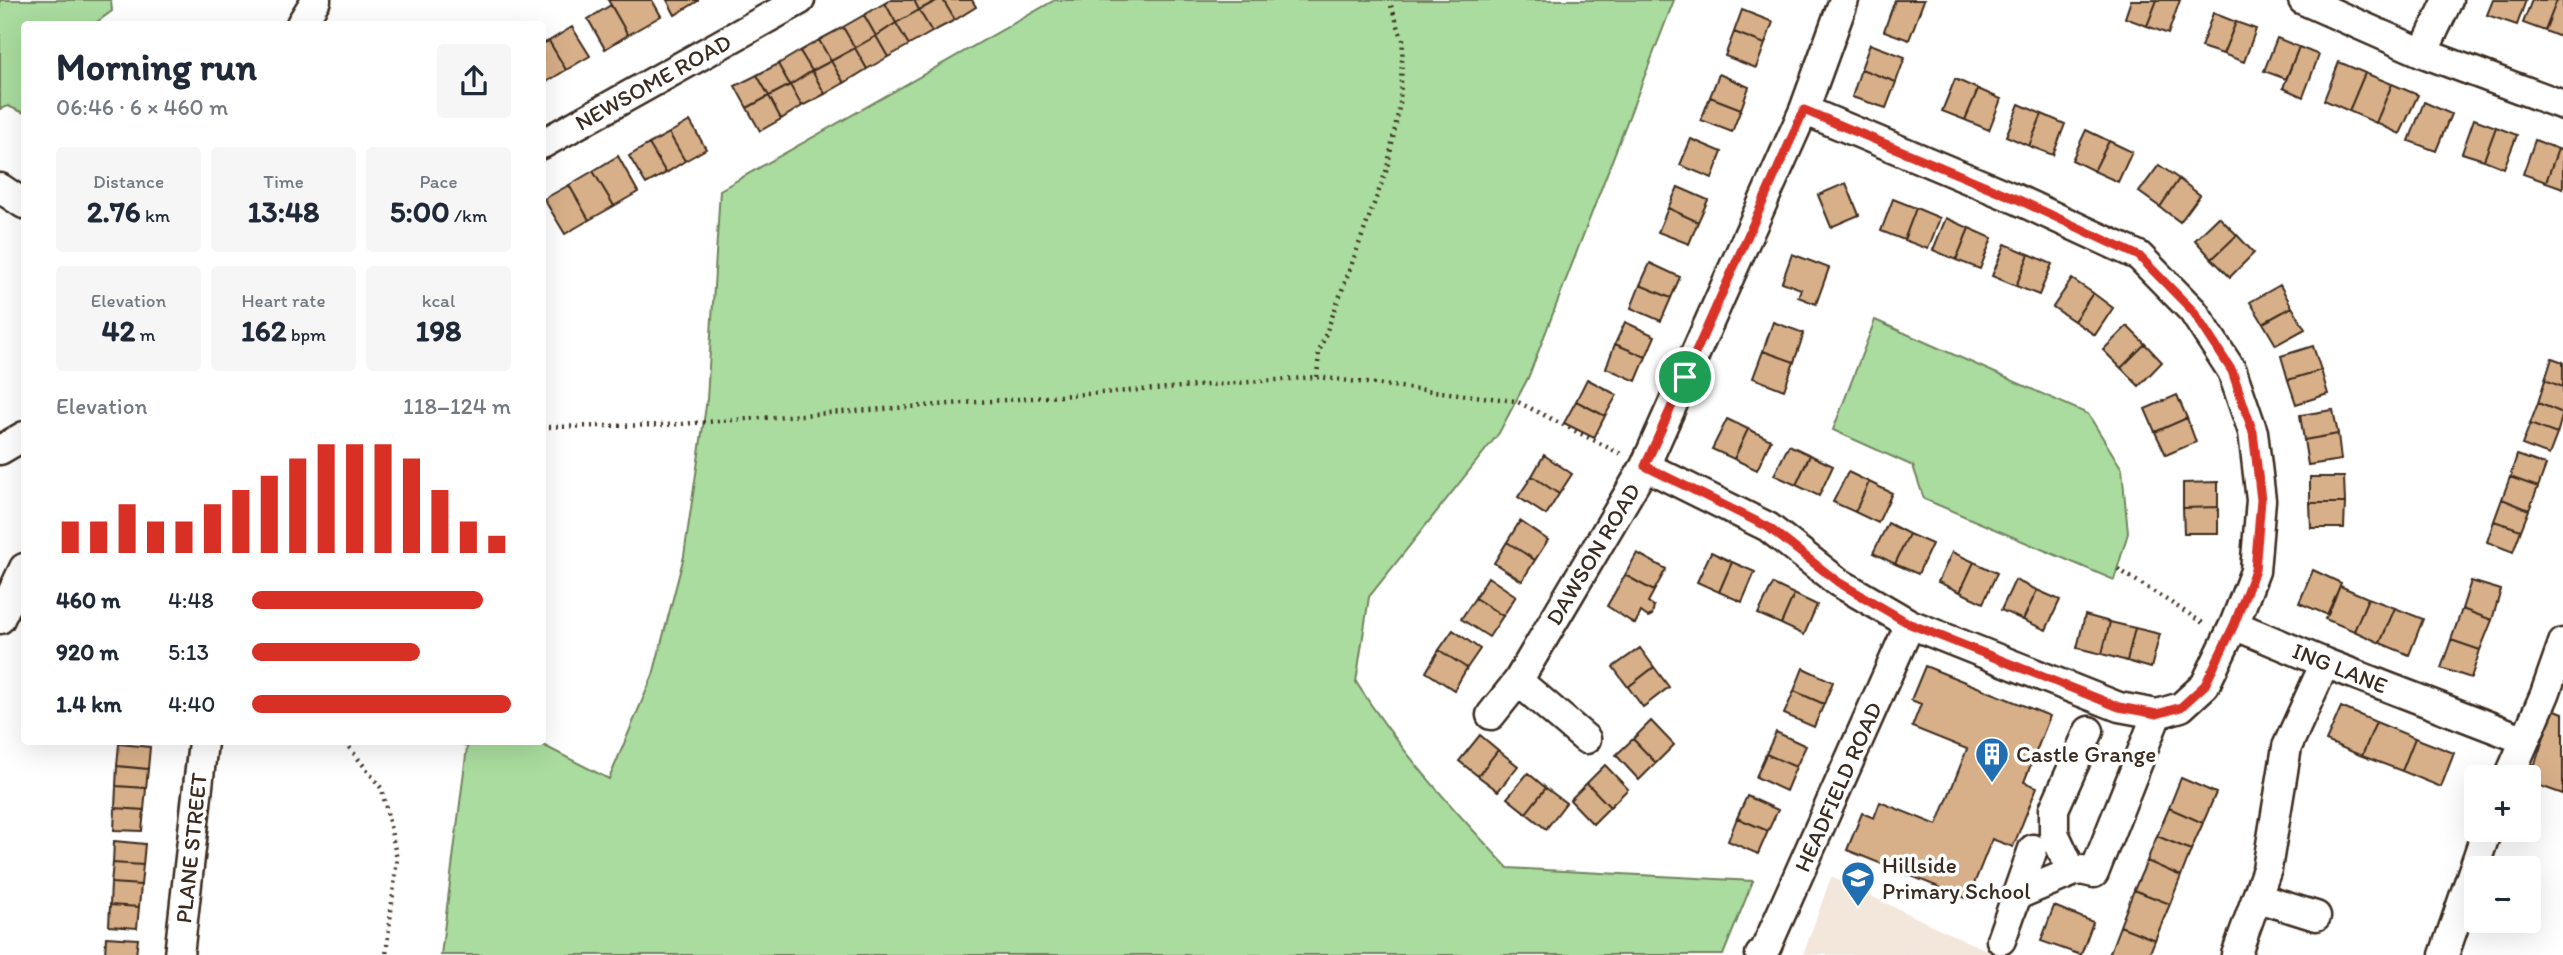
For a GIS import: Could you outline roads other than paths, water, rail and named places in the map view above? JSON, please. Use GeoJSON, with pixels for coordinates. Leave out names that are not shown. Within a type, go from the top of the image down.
{"type":"FeatureCollection","features":[{"type":"Feature","properties":{"kind":"street"},"geometry":{"type":"LineString","coordinates":[[303,21],[316,0]]}},
{"type":"Feature","properties":{"kind":"street","name":"NEWSOME ROAD"},"geometry":{"type":"LineString","coordinates":[[546,142],[800,0]]}},
{"type":"Feature","properties":{"kind":"street","name":"DAWSON ROAD"},"geometry":{"type":"LineString","coordinates":[[1491,715],[1518,681],[1645,466],[1804,110],[1844,0]]}},
{"type":"Feature","properties":{"kind":"street"},"geometry":{"type":"LineString","coordinates":[[2303,0],[2423,53],[2563,105]]}},
{"type":"Feature","properties":{"kind":"street"},"geometry":{"type":"LineString","coordinates":[[2423,53],[2448,0]]}},
{"type":"Feature","properties":{"kind":"street"},"geometry":{"type":"LineString","coordinates":[[1645,466],[1768,527],[1838,582],[1910,624],[2119,707],[2157,714],[2181,707],[2205,685],[2231,632],[2255,570],[2261,500],[2253,432],[2232,371],[2193,311],[2139,256],[2017,199],[1804,110]]}},
{"type":"Feature","properties":{"kind":"street"},"geometry":{"type":"LineString","coordinates":[[0,188],[21,202]]}},
{"type":"Feature","properties":{"kind":"street"},"geometry":{"type":"LineString","coordinates":[[0,450],[21,438]]}},
{"type":"Feature","properties":{"kind":"street"},"geometry":{"type":"LineString","coordinates":[[0,619],[21,574]]}},
{"type":"Feature","properties":{"kind":"street","name":"HEADFIELD ROAD"},"geometry":{"type":"LineString","coordinates":[[1765,953],[1910,624]]}},
{"type":"Feature","properties":{"kind":"street","name":"ING LANE"},"geometry":{"type":"LineString","coordinates":[[2231,632],[2325,663],[2525,740]]}},
{"type":"Feature","properties":{"kind":"street"},"geometry":{"type":"LineString","coordinates":[[2514,765],[2525,740],[2554,697],[2563,643]]}},
{"type":"Feature","properties":{"kind":"street"},"geometry":{"type":"LineString","coordinates":[[2236,955],[2267,869],[2287,747],[2325,663]]}},
{"type":"Feature","properties":{"kind":"street"},"geometry":{"type":"LineString","coordinates":[[1518,681],[1586,739]]}},
{"type":"Feature","properties":{"kind":"street"},"geometry":{"type":"LineString","coordinates":[[2017,895],[2083,872],[2157,714]]}},
{"type":"Feature","properties":{"kind":"street"},"geometry":{"type":"LineString","coordinates":[[2083,872],[2054,833],[2054,809],[2089,731]]}},
{"type":"Feature","properties":{"kind":"street","name":"PLANE STREET"},"geometry":{"type":"LineString","coordinates":[[179,955],[203,745]]}},
{"type":"Feature","properties":{"kind":"street"},"geometry":{"type":"LineString","coordinates":[[2444,955],[2483,842]]}},
{"type":"Feature","properties":{"kind":"street"},"geometry":{"type":"LineString","coordinates":[[2001,940],[2033,849]]}},
{"type":"Feature","properties":{"kind":"street"},"geometry":{"type":"LineString","coordinates":[[2258,898],[2316,916]]}},
{"type":"Feature","properties":{"kind":"place","name":"Castle Grange"},"geometry":{"type":"Point","coordinates":[1992,784]}},
{"type":"Feature","properties":{"kind":"place","name":"Hillside Primary School"},"geometry":{"type":"Point","coordinates":[1858,908]}}]}
